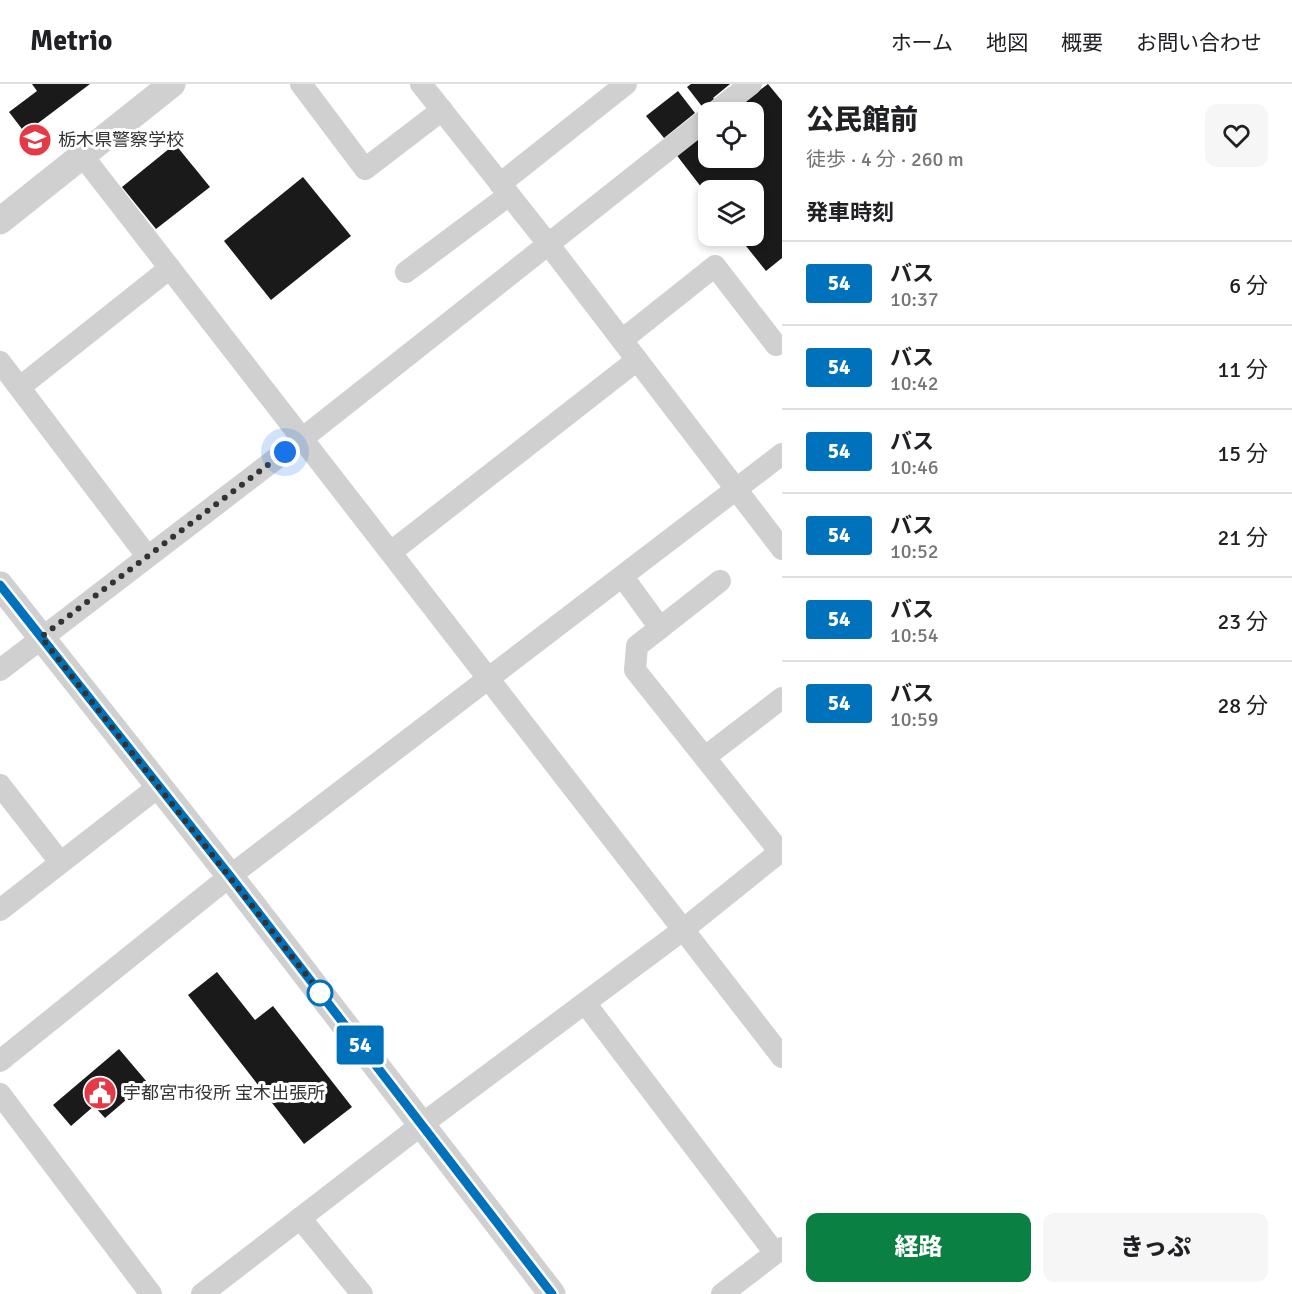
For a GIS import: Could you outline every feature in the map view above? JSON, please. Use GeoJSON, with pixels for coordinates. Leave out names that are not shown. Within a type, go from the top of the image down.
{"type":"FeatureCollection","features":[{"type":"Feature","properties":{"kind":"street"},"geometry":{"type":"LineString","coordinates":[[0,221],[172,84]]}},
{"type":"Feature","properties":{"kind":"street"},"geometry":{"type":"LineString","coordinates":[[301,84],[364,169],[442,110]]}},
{"type":"Feature","properties":{"kind":"street"},"geometry":{"type":"LineString","coordinates":[[421,84],[549,245],[782,549]]}},
{"type":"Feature","properties":{"kind":"street"},"geometry":{"type":"LineString","coordinates":[[406,272],[626,84]]}},
{"type":"Feature","properties":{"kind":"street"},"geometry":{"type":"LineString","coordinates":[[728,102],[751,84]]}},
{"type":"Feature","properties":{"kind":"street"},"geometry":{"type":"LineString","coordinates":[[0,670],[303,438],[698,126]]}},
{"type":"Feature","properties":{"kind":"street"},"geometry":{"type":"LineString","coordinates":[[82,155],[782,1057]]}},
{"type":"Feature","properties":{"kind":"street"},"geometry":{"type":"LineString","coordinates":[[622,340],[715,266],[776,345]]}},
{"type":"Feature","properties":{"kind":"street"},"geometry":{"type":"LineString","coordinates":[[20,387],[170,268]]}},
{"type":"Feature","properties":{"kind":"street"},"geometry":{"type":"LineString","coordinates":[[391,552],[637,360]]}},
{"type":"Feature","properties":{"kind":"street"},"geometry":{"type":"LineString","coordinates":[[0,362],[147,556]]}},
{"type":"Feature","properties":{"kind":"street"},"geometry":{"type":"LineString","coordinates":[[0,1061],[230,876],[782,454]]}},
{"type":"Feature","properties":{"kind":"street"},"geometry":{"type":"LineString","coordinates":[[623,577],[660,628]]}},
{"type":"Feature","properties":{"kind":"street"},"geometry":{"type":"LineString","coordinates":[[202,1294],[421,1125],[780,856],[636,670],[637,646],[720,581]]}},
{"type":"Feature","properties":{"kind":"street"},"geometry":{"type":"LineString","coordinates":[[0,585],[230,876],[552,1294]]}},
{"type":"Feature","properties":{"kind":"street"},"geometry":{"type":"LineString","coordinates":[[705,757],[782,699]]}},
{"type":"Feature","properties":{"kind":"street"},"geometry":{"type":"LineString","coordinates":[[0,785],[60,862]]}},
{"type":"Feature","properties":{"kind":"street"},"geometry":{"type":"LineString","coordinates":[[0,910],[158,787]]}},
{"type":"Feature","properties":{"kind":"street"},"geometry":{"type":"LineString","coordinates":[[585,1003],[778,1250],[722,1294]]}},
{"type":"Feature","properties":{"kind":"street"},"geometry":{"type":"LineString","coordinates":[[0,1094],[151,1294]]}},
{"type":"Feature","properties":{"kind":"street"},"geometry":{"type":"LineString","coordinates":[[300,1218],[362,1294]]}},
{"type":"Feature","properties":{"kind":"building"},"geometry":{"type":"Polygon","coordinates":[[[32,84],[90,84],[25,133],[9,112],[37,91],[32,84]]]}},
{"type":"Feature","properties":{"kind":"building"},"geometry":{"type":"Polygon","coordinates":[[[691,84],[730,84],[713,98],[715,100],[713,102],[699,102],[687,87],[691,84]]]}},
{"type":"Feature","properties":{"kind":"building"},"geometry":{"type":"Polygon","coordinates":[[[768,84],[782,101],[782,258],[766,271],[746,246],[764,246],[764,180],[698,180],[698,183],[675,153],[698,136],[698,168],[764,168],[764,102],[744,102],[768,84]]]}},
{"type":"Feature","properties":{"kind":"building"},"geometry":{"type":"Polygon","coordinates":[[[678,91],[695,113],[664,138],[646,116],[678,91]]]}},
{"type":"Feature","properties":{"kind":"building"},"geometry":{"type":"Polygon","coordinates":[[[175,144],[210,187],[156,229],[122,187],[175,144]]]}},
{"type":"Feature","properties":{"kind":"building"},"geometry":{"type":"Polygon","coordinates":[[[303,177],[351,236],[271,300],[224,241],[303,177]]]}},
{"type":"Feature","properties":{"kind":"building"},"geometry":{"type":"Polygon","coordinates":[[[217,972],[255,1020],[273,1006],[352,1107],[304,1144],[188,995],[217,972]]]}},
{"type":"Feature","properties":{"kind":"building","name":"宇都宮市役所 宝木出張所"},"geometry":{"type":"Polygon","coordinates":[[[119,1049],[147,1082],[105,1118],[94,1106],[71,1126],[53,1105],[119,1049]]]}},
{"type":"Feature","properties":{"kind":"bus line","name":"54"},"geometry":{"type":"LineString","coordinates":[[0,585],[230,876],[552,1294]]}},
{"type":"Feature","properties":{"kind":"place","name":"栃木県警察学校"},"geometry":{"type":"Point","coordinates":[35,140]}},
{"type":"Feature","properties":{"kind":"place","name":"宇都宮市役所 宝木出張所"},"geometry":{"type":"Point","coordinates":[100,1093]}},
{"type":"Feature","properties":{"kind":"route"},"geometry":{"type":"LineString","coordinates":[[285,452],[41,637],[326,1000],[320,993]]}}]}
